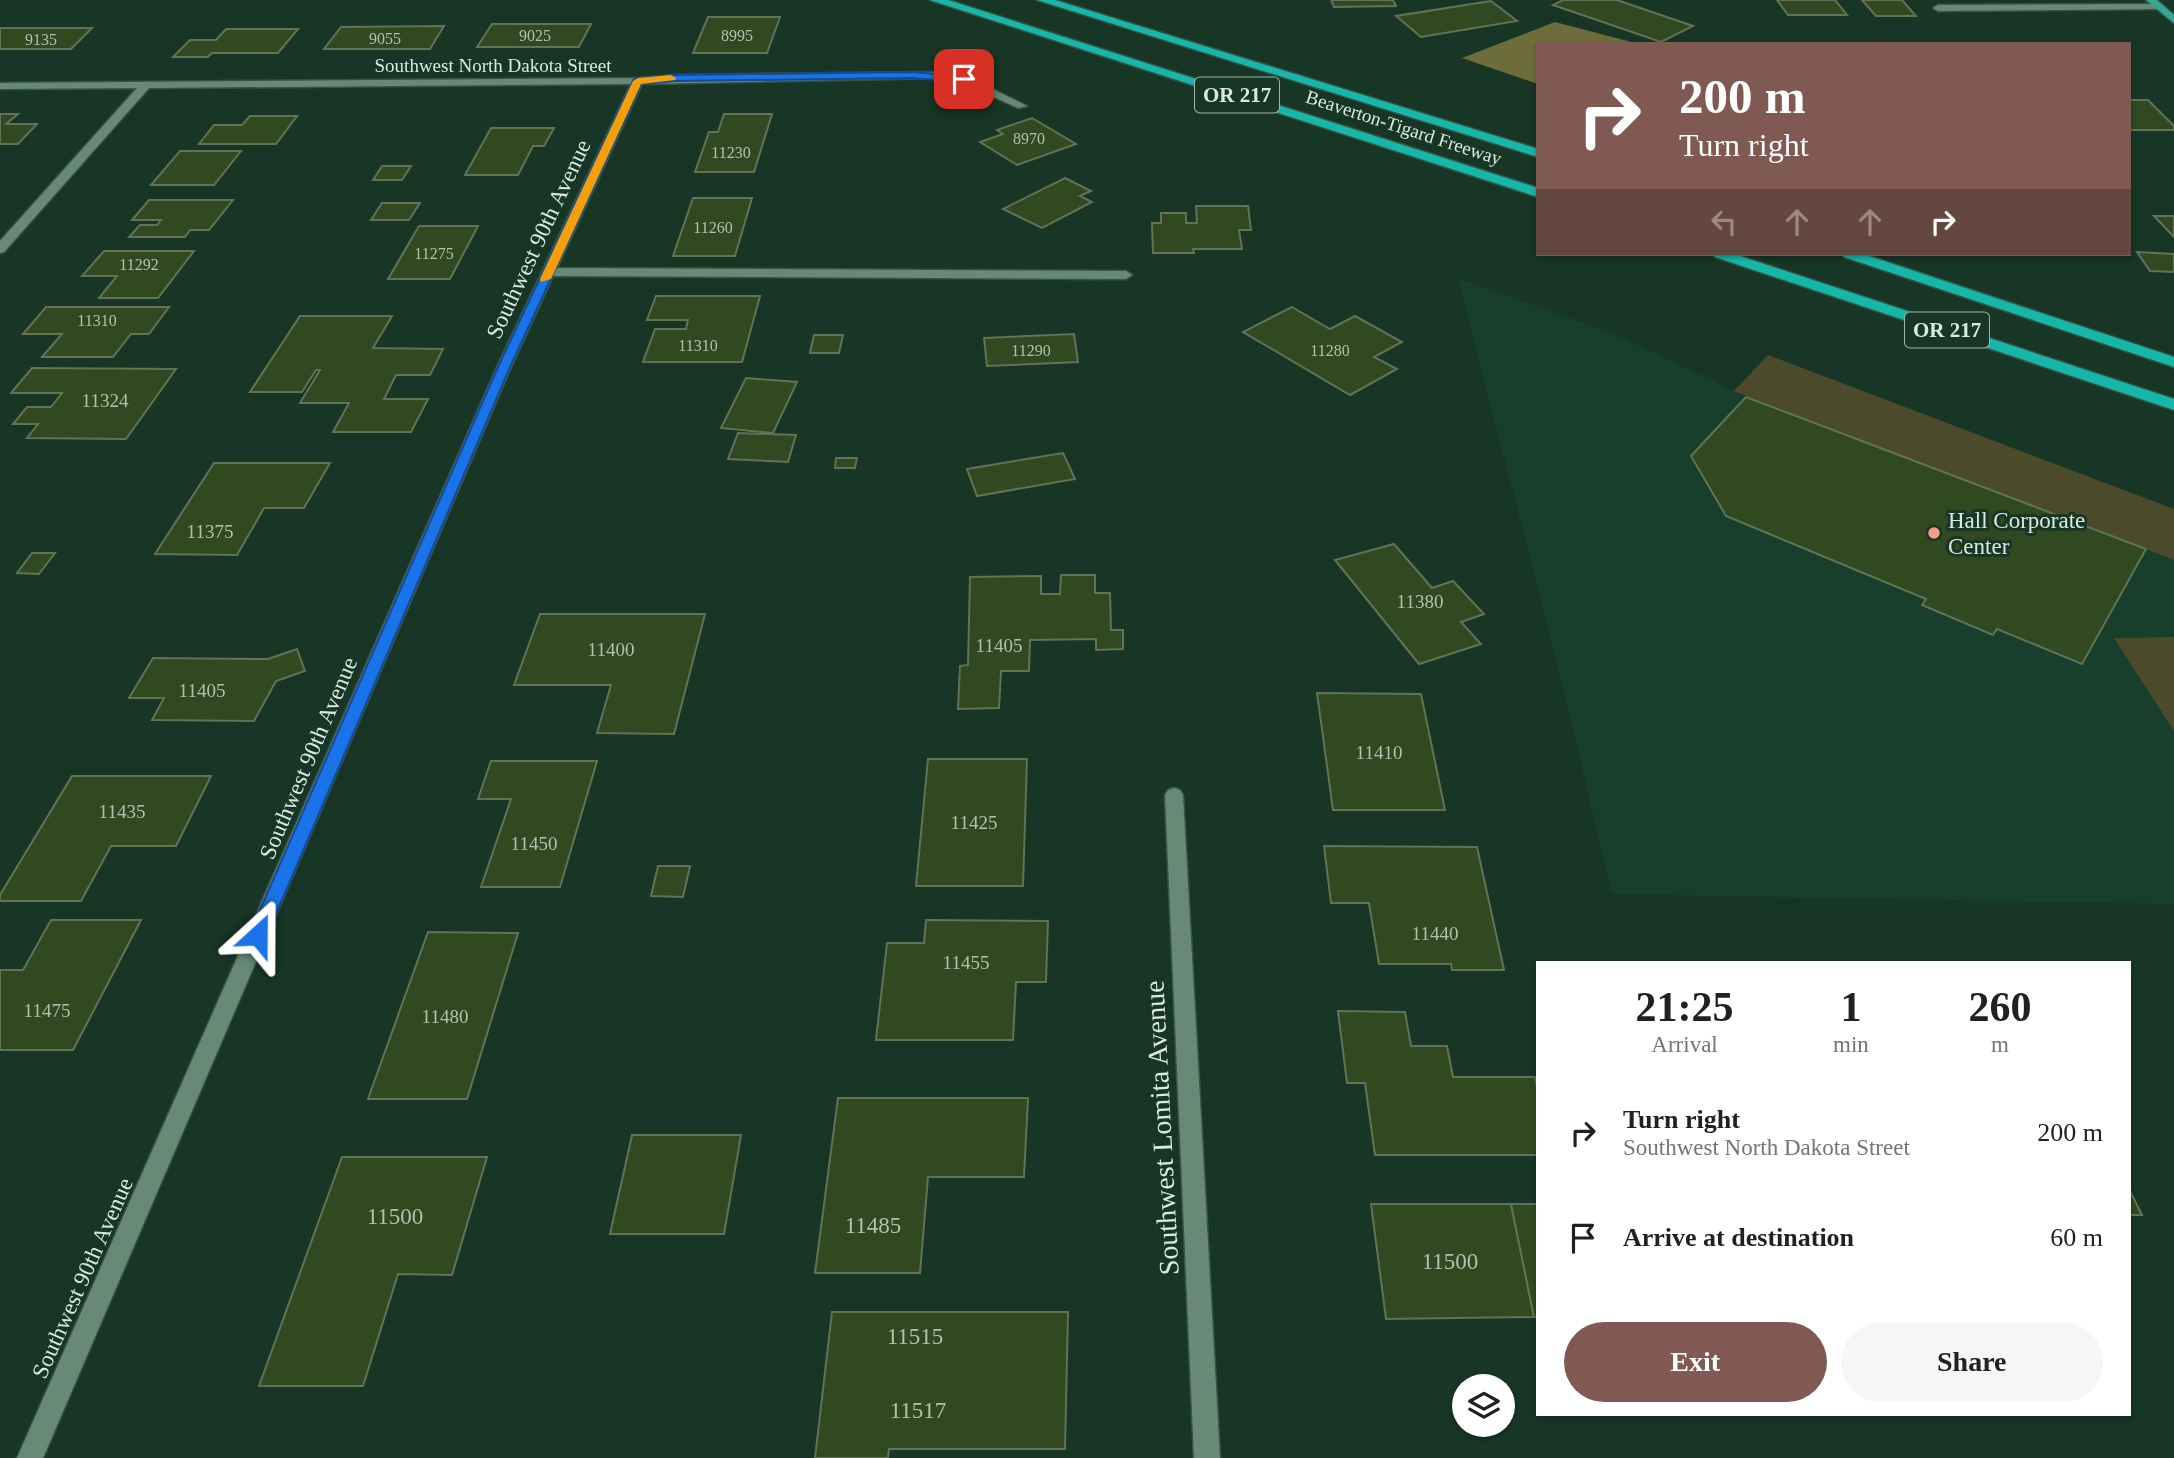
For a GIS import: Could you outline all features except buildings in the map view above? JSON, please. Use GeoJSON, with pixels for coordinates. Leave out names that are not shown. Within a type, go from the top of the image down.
{"type":"FeatureCollection","features":[{"type":"Feature","properties":{"kind":"highway","name":"Beaverton-Tigard Freeway"},"geometry":{"type":"LineString","coordinates":[[936,0],[1536,192]]}},
{"type":"Feature","properties":{"kind":"highway","name":"Beaverton-Tigard Freeway"},"geometry":{"type":"LineString","coordinates":[[1043,0],[1536,152]]}},
{"type":"Feature","properties":{"kind":"highway","name":"OR 217"},"geometry":{"type":"LineString","coordinates":[[1726,256],[2174,405]]}},
{"type":"Feature","properties":{"kind":"highway","name":"OR 217"},"geometry":{"type":"LineString","coordinates":[[1855,256],[2174,362]]}},
{"type":"Feature","properties":{"kind":"main road"},"geometry":{"type":"LineString","coordinates":[[2155,3],[2174,20]]}},
{"type":"Feature","properties":{"kind":"street"},"geometry":{"type":"LineString","coordinates":[[1938,8],[2155,3]]}},
{"type":"Feature","properties":{"kind":"street","name":"Southwest North Dakota Street"},"geometry":{"type":"LineString","coordinates":[[0,86],[638,81],[674,78],[938,75],[964,79],[1022,106]]}},
{"type":"Feature","properties":{"kind":"street","name":"Southwest 90th Avenue"},"geometry":{"type":"LineString","coordinates":[[30,1458],[504,367],[638,81]]}},
{"type":"Feature","properties":{"kind":"street"},"geometry":{"type":"LineString","coordinates":[[0,249],[145,86]]}},
{"type":"Feature","properties":{"kind":"street"},"geometry":{"type":"LineString","coordinates":[[549,272],[1126,275]]}},
{"type":"Feature","properties":{"kind":"street","name":"Southwest Lomita Avenue"},"geometry":{"type":"LineString","coordinates":[[1174,795],[1208,1458]]}},
{"type":"Feature","properties":{"kind":"shaded area"},"geometry":{"type":"Polygon","coordinates":[[[1555,22],[1631,42],[1536,42],[1536,83],[1462,58],[1555,22]]]}},
{"type":"Feature","properties":{"kind":"shaded area"},"geometry":{"type":"Polygon","coordinates":[[[1458,278],[1615,334],[1734,391],[2174,560],[2174,637],[2115,638],[2174,731],[2174,904],[1612,894],[1561,680],[1458,278]]]}},
{"type":"Feature","properties":{"kind":"shaded area"},"geometry":{"type":"Polygon","coordinates":[[[1768,355],[2174,509],[2174,560],[1734,391],[1768,355]]]}},
{"type":"Feature","properties":{"kind":"shaded area"},"geometry":{"type":"Polygon","coordinates":[[[2174,637],[2174,731],[2114,638],[2174,637]]]}},
{"type":"Feature","properties":{"kind":"slow traffic"},"geometry":{"type":"LineString","coordinates":[[546,279],[638,81],[671,78]]}},
{"type":"Feature","properties":{"kind":"place","name":"Hall Corporate Center"},"geometry":{"type":"Point","coordinates":[1934,533]}},
{"type":"Feature","properties":{"kind":"route"},"geometry":{"type":"LineString","coordinates":[[258,935],[504,367],[638,81],[674,78],[911,75],[964,79]]}}]}
